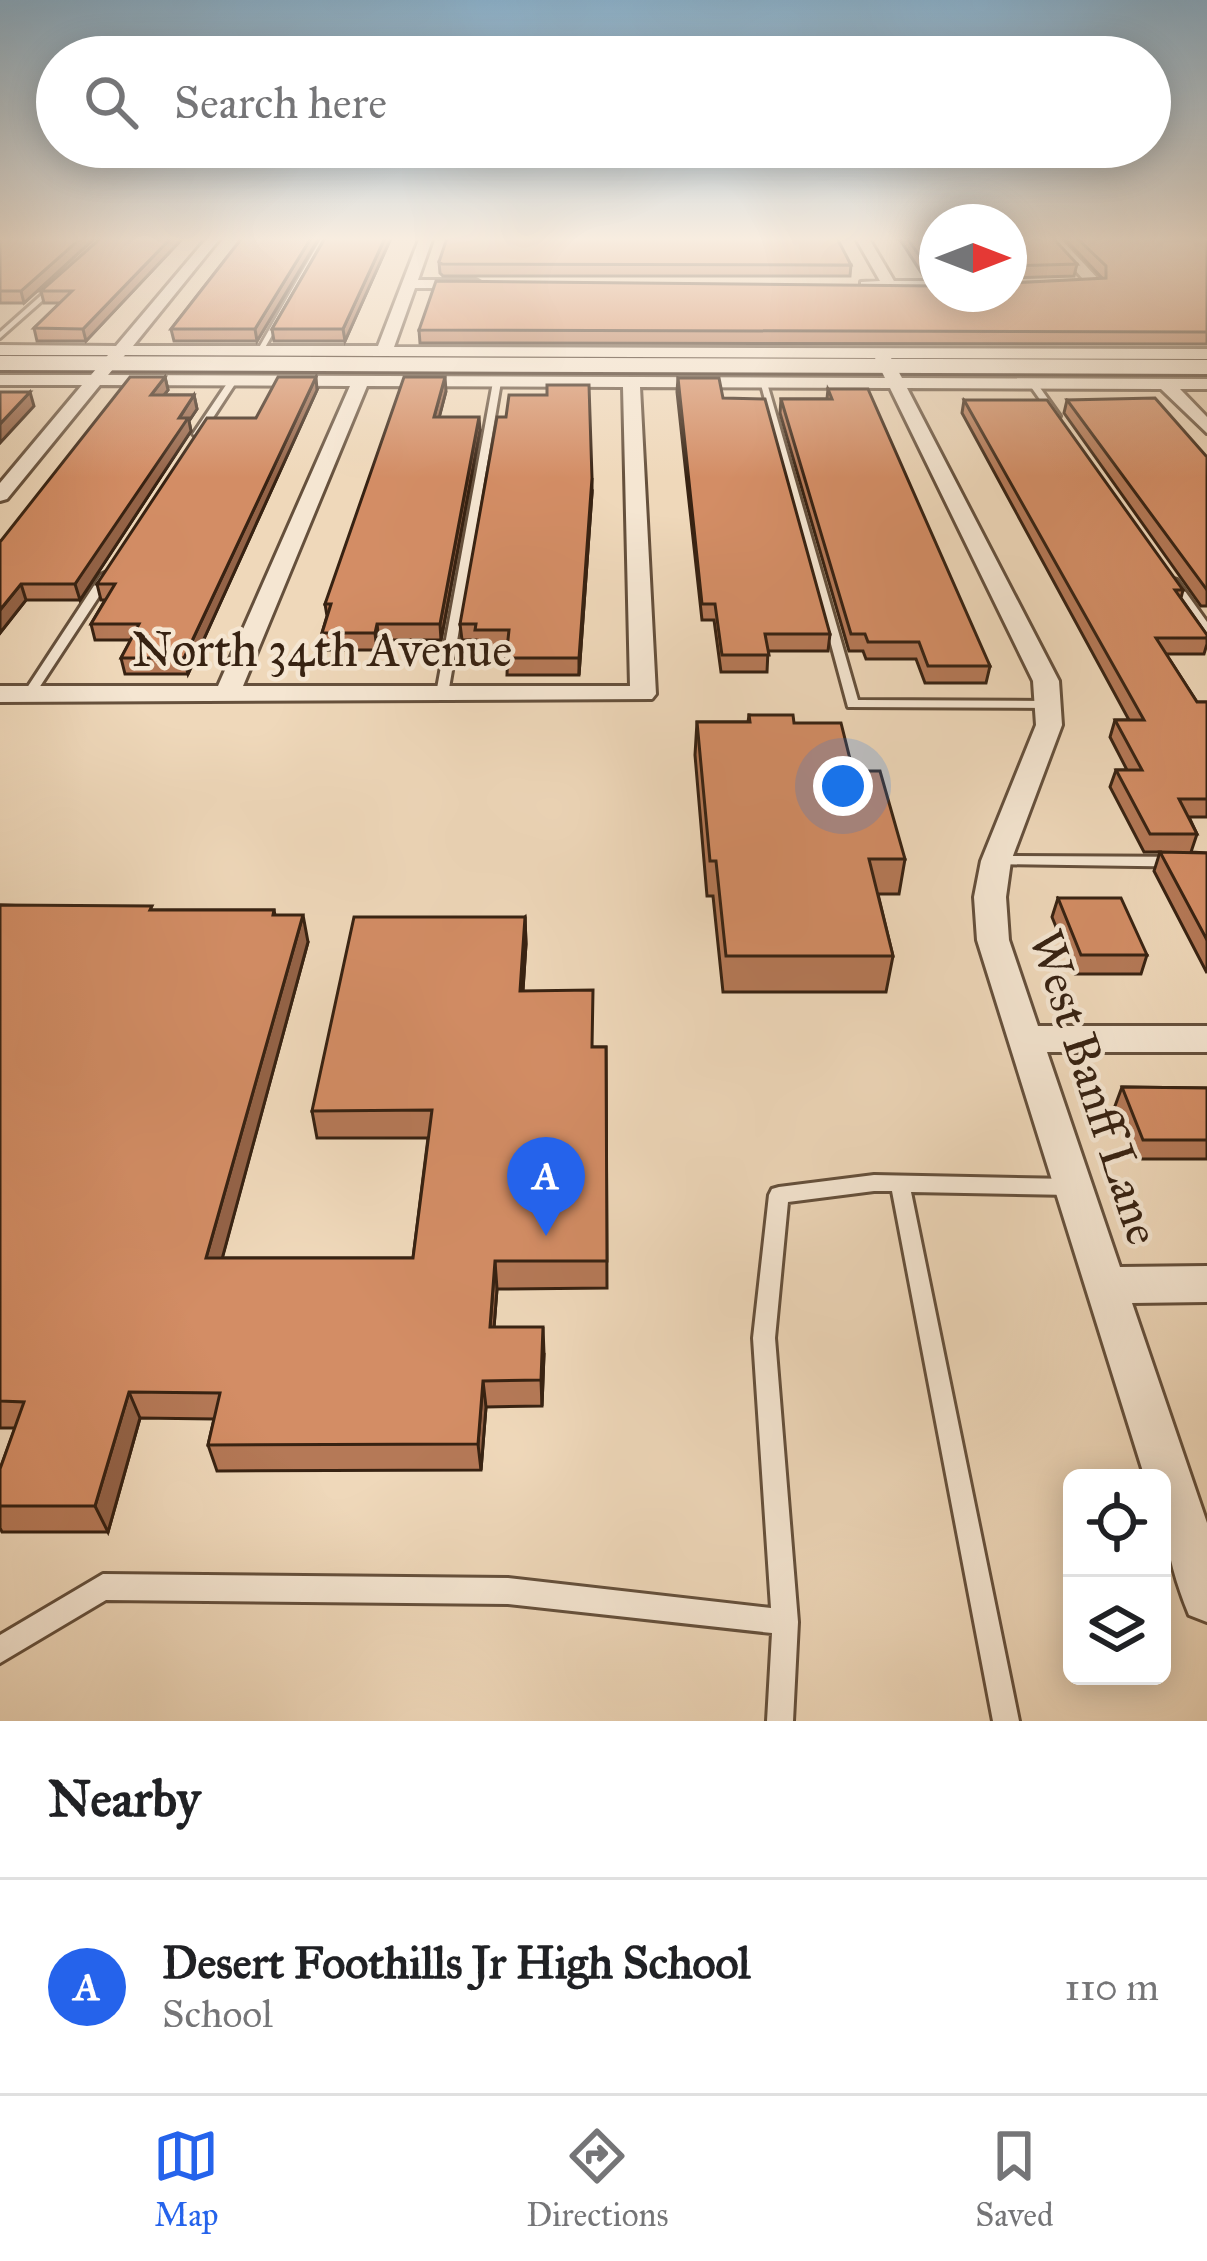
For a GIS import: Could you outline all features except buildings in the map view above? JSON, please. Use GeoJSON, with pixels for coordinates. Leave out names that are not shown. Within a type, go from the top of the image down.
{"type":"FeatureCollection","features":[{"type":"Feature","properties":{"kind":"main road"},"geometry":{"type":"LineString","coordinates":[[0,363],[1207,367]]}},
{"type":"Feature","properties":{"kind":"street"},"geometry":{"type":"LineString","coordinates":[[0,495],[149,317]]}},
{"type":"Feature","properties":{"kind":"street"},"geometry":{"type":"LineString","coordinates":[[384,351],[397,317]]}},
{"type":"Feature","properties":{"kind":"street"},"geometry":{"type":"LineString","coordinates":[[0,350],[233,381],[763,383],[888,368],[1207,354]]}},
{"type":"Feature","properties":{"kind":"street"},"geometry":{"type":"LineString","coordinates":[[0,380],[259,351],[384,351],[888,368],[1033,384],[1207,384]]}},
{"type":"Feature","properties":{"kind":"street"},"geometry":{"type":"LineString","coordinates":[[888,368],[1034,655],[1046,681],[1048,705]]}},
{"type":"Feature","properties":{"kind":"street"},"geometry":{"type":"LineString","coordinates":[[227,694],[361,381]]}},
{"type":"Feature","properties":{"kind":"street","name":"North 34th Avenue"},"geometry":{"type":"LineString","coordinates":[[0,694],[643,694],[631,382]]}},
{"type":"Feature","properties":{"kind":"street"},"geometry":{"type":"LineString","coordinates":[[1166,384],[1207,428]]}},
{"type":"Feature","properties":{"kind":"street","name":"West Banff Lane"},"geometry":{"type":"LineString","coordinates":[[1048,705],[1049,724],[996,861],[990,897],[993,940],[1207,1597]]}},
{"type":"Feature","properties":{"kind":"street"},"geometry":{"type":"LineString","coordinates":[[1022,1039],[1207,1039]]}},
{"type":"Feature","properties":{"kind":"street"},"geometry":{"type":"LineString","coordinates":[[1108,1285],[1207,1284]]}},
{"type":"Feature","properties":{"kind":"lane"},"geometry":{"type":"LineString","coordinates":[[259,351],[279,317]]}},
{"type":"Feature","properties":{"kind":"lane"},"geometry":{"type":"LineString","coordinates":[[195,440],[233,381]]}},
{"type":"Feature","properties":{"kind":"lane"},"geometry":{"type":"LineString","coordinates":[[442,694],[497,382]]}},
{"type":"Feature","properties":{"kind":"lane"},"geometry":{"type":"LineString","coordinates":[[763,383],[853,704],[1048,705]]}},
{"type":"Feature","properties":{"kind":"lane"},"geometry":{"type":"LineString","coordinates":[[1033,384],[1060,422]]}},
{"type":"Feature","properties":{"kind":"lane"},"geometry":{"type":"LineString","coordinates":[[29,694],[118,557]]}},
{"type":"Feature","properties":{"kind":"lane"},"geometry":{"type":"LineString","coordinates":[[1167,573],[1207,630]]}},
{"type":"Feature","properties":{"kind":"lane"},"geometry":{"type":"LineString","coordinates":[[996,861],[1207,862]]}},
{"type":"Feature","properties":{"kind":"lane"},"geometry":{"type":"LineString","coordinates":[[780,1721],[785,1622],[764,1338],[779,1195],[900,1184],[1074,1187]]}},
{"type":"Feature","properties":{"kind":"lane"},"geometry":{"type":"LineString","coordinates":[[900,1184],[1006,1721]]}},
{"type":"Feature","properties":{"kind":"lane"},"geometry":{"type":"LineString","coordinates":[[0,1650],[103,1587],[508,1592],[785,1622]]}},
{"type":"Feature","properties":{"kind":"place","name":"Desert Foothills Jr High School"},"geometry":{"type":"Point","coordinates":[546,1236]}}]}
